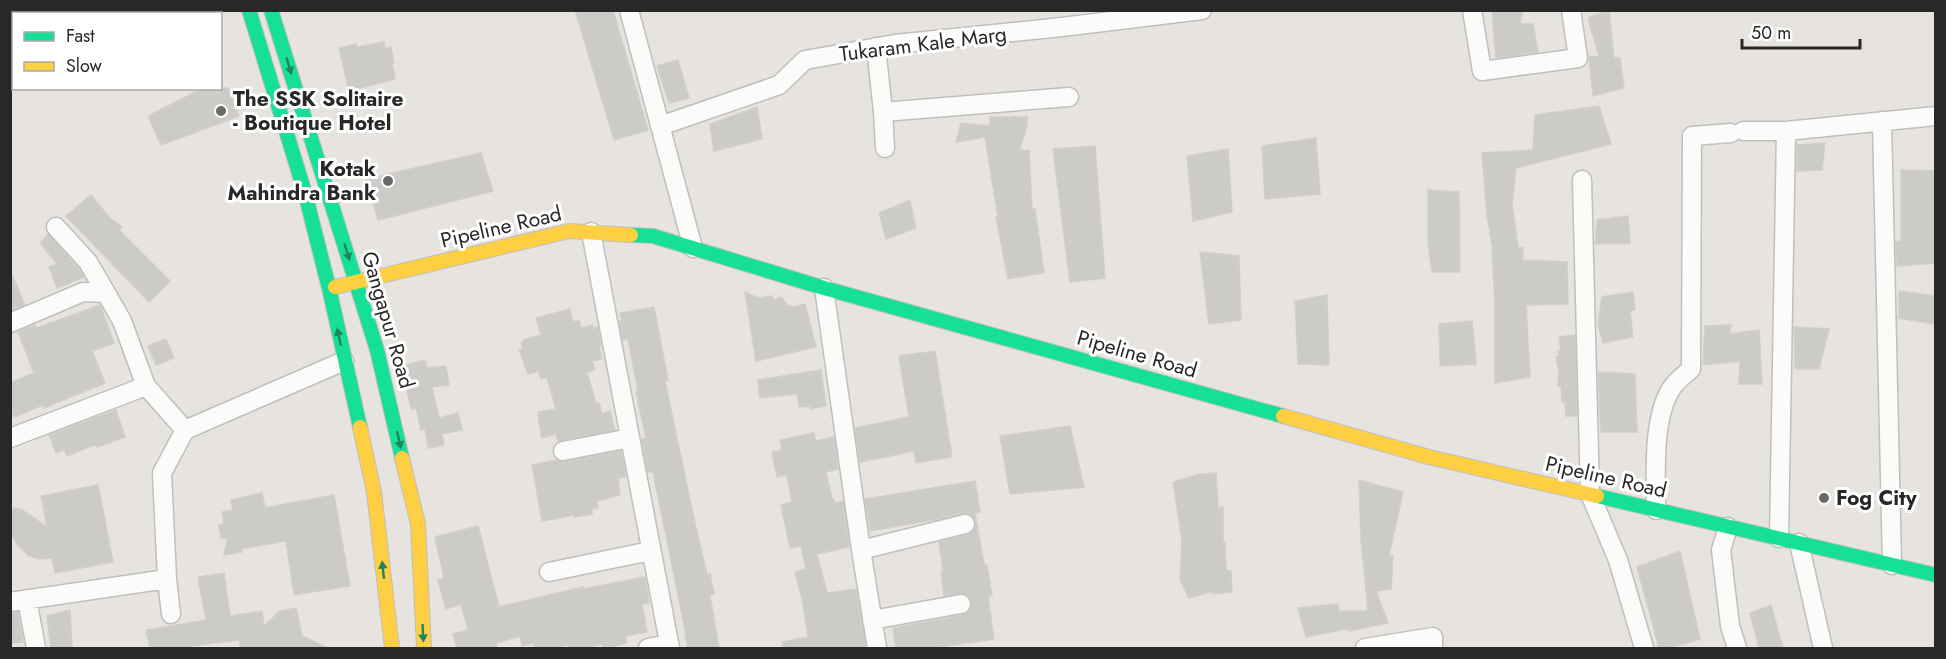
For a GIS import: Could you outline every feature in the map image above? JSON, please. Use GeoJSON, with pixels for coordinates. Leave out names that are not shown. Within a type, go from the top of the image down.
{"type":"FeatureCollection","features":[{"type":"Feature","properties":{"kind":"street"},"geometry":{"type":"LineString","coordinates":[[249,10],[305,193],[329,288],[374,492],[392,648]]}},
{"type":"Feature","properties":{"kind":"street","name":"Gangapur Road"},"geometry":{"type":"LineString","coordinates":[[272,10],[377,350],[418,524],[424,648]]}},
{"type":"Feature","properties":{"kind":"street"},"geometry":{"type":"LineString","coordinates":[[629,10],[693,248]]}},
{"type":"Feature","properties":{"kind":"street","name":"Tukaram Kale Marg"},"geometry":{"type":"LineString","coordinates":[[660,126],[779,85],[805,60],[1061,19],[1202,10]]}},
{"type":"Feature","properties":{"kind":"street"},"geometry":{"type":"LineString","coordinates":[[1472,10],[1482,70],[1578,58],[1571,10]]}},
{"type":"Feature","properties":{"kind":"street"},"geometry":{"type":"LineString","coordinates":[[876,47],[885,148]]}},
{"type":"Feature","properties":{"kind":"street"},"geometry":{"type":"LineString","coordinates":[[883,112],[1069,97]]}},
{"type":"Feature","properties":{"kind":"street"},"geometry":{"type":"LineString","coordinates":[[1656,510],[1656,454],[1664,404],[1672,387],[1691,369],[1692,136],[1786,131],[1935,116]]}},
{"type":"Feature","properties":{"kind":"street"},"geometry":{"type":"LineString","coordinates":[[1882,121],[1892,565]]}},
{"type":"Feature","properties":{"kind":"street"},"geometry":{"type":"LineString","coordinates":[[1779,538],[1786,131]]}},
{"type":"Feature","properties":{"kind":"street"},"geometry":{"type":"LineString","coordinates":[[1582,180],[1590,494],[1618,560],[1644,648]]}},
{"type":"Feature","properties":{"kind":"street"},"geometry":{"type":"LineString","coordinates":[[56,227],[88,262],[122,321],[146,386],[185,429]]}},
{"type":"Feature","properties":{"kind":"street","name":"Pipeline Road"},"geometry":{"type":"LineString","coordinates":[[329,288],[569,231],[653,236],[824,288],[1440,459],[1935,575]]}},
{"type":"Feature","properties":{"kind":"street"},"geometry":{"type":"LineString","coordinates":[[591,232],[669,646],[648,648]]}},
{"type":"Feature","properties":{"kind":"street"},"geometry":{"type":"LineString","coordinates":[[824,288],[861,550],[878,648]]}},
{"type":"Feature","properties":{"kind":"street"},"geometry":{"type":"LineString","coordinates":[[10,323],[83,292],[106,293]]}},
{"type":"Feature","properties":{"kind":"street"},"geometry":{"type":"LineString","coordinates":[[171,614],[162,473],[185,429],[344,361]]}},
{"type":"Feature","properties":{"kind":"street"},"geometry":{"type":"LineString","coordinates":[[10,438],[146,386]]}},
{"type":"Feature","properties":{"kind":"street"},"geometry":{"type":"LineString","coordinates":[[563,451],[630,438]]}},
{"type":"Feature","properties":{"kind":"street"},"geometry":{"type":"LineString","coordinates":[[861,550],[965,524]]}},
{"type":"Feature","properties":{"kind":"street"},"geometry":{"type":"LineString","coordinates":[[1728,527],[1721,550],[1730,626],[1737,648]]}},
{"type":"Feature","properties":{"kind":"street"},"geometry":{"type":"LineString","coordinates":[[1799,543],[1823,648]]}},
{"type":"Feature","properties":{"kind":"street"},"geometry":{"type":"LineString","coordinates":[[549,572],[650,551]]}},
{"type":"Feature","properties":{"kind":"street"},"geometry":{"type":"LineString","coordinates":[[36,648],[19,600],[167,579]]}},
{"type":"Feature","properties":{"kind":"street"},"geometry":{"type":"LineString","coordinates":[[872,620],[961,604]]}},
{"type":"Feature","properties":{"kind":"street"},"geometry":{"type":"LineString","coordinates":[[1365,648],[1433,643]]}},
{"type":"Feature","properties":{"kind":"building"},"geometry":{"type":"Polygon","coordinates":[[[575,10],[613,10],[648,130],[614,140],[575,10]]]}},
{"type":"Feature","properties":{"kind":"building"},"geometry":{"type":"Polygon","coordinates":[[[1492,10],[1523,10],[1520,24],[1533,24],[1538,52],[1496,58],[1492,10]]]}},
{"type":"Feature","properties":{"kind":"building"},"geometry":{"type":"Polygon","coordinates":[[[1609,10],[1614,58],[1620,58],[1624,88],[1593,96],[1589,56],[1599,57],[1588,18],[1609,10]]]}},
{"type":"Feature","properties":{"kind":"building"},"geometry":{"type":"Polygon","coordinates":[[[384,42],[385,49],[391,47],[395,79],[349,91],[339,48],[384,42]]]}},
{"type":"Feature","properties":{"kind":"building"},"geometry":{"type":"Polygon","coordinates":[[[678,60],[689,98],[669,103],[657,66],[678,60]]]}},
{"type":"Feature","properties":{"kind":"building"},"geometry":{"type":"Polygon","coordinates":[[[228,88],[239,116],[161,145],[148,116],[199,90],[228,88]]]}},
{"type":"Feature","properties":{"kind":"building"},"geometry":{"type":"Polygon","coordinates":[[[1599,106],[1611,144],[1516,168],[1512,203],[1518,248],[1523,247],[1523,260],[1567,262],[1568,304],[1526,305],[1530,377],[1495,383],[1493,251],[1487,214],[1482,153],[1533,150],[1535,115],[1599,106]]]}},
{"type":"Feature","properties":{"kind":"building"},"geometry":{"type":"Polygon","coordinates":[[[757,107],[762,139],[714,151],[710,124],[757,107]]]}},
{"type":"Feature","properties":{"kind":"building"},"geometry":{"type":"Polygon","coordinates":[[[990,117],[1027,117],[1027,127],[1019,150],[1029,151],[1032,210],[1035,209],[1044,273],[1008,279],[996,217],[998,217],[985,137],[956,142],[961,123],[990,126],[990,117]]]}},
{"type":"Feature","properties":{"kind":"building"},"geometry":{"type":"Polygon","coordinates":[[[1316,138],[1320,194],[1265,199],[1262,146],[1316,138]]]}},
{"type":"Feature","properties":{"kind":"building"},"geometry":{"type":"Polygon","coordinates":[[[1825,143],[1822,170],[1797,171],[1797,145],[1825,143]]]}},
{"type":"Feature","properties":{"kind":"building"},"geometry":{"type":"Polygon","coordinates":[[[1095,146],[1105,278],[1070,282],[1053,149],[1095,146]]]}},
{"type":"Feature","properties":{"kind":"building"},"geometry":{"type":"Polygon","coordinates":[[[1228,149],[1232,212],[1193,221],[1187,156],[1228,149]]]}},
{"type":"Feature","properties":{"kind":"building"},"geometry":{"type":"Polygon","coordinates":[[[481,153],[493,191],[378,220],[366,179],[481,153]]]}},
{"type":"Feature","properties":{"kind":"building"},"geometry":{"type":"Polygon","coordinates":[[[1901,170],[1935,171],[1935,263],[1897,266],[1896,242],[1901,241],[1901,170]]]}},
{"type":"Feature","properties":{"kind":"building"},"geometry":{"type":"Polygon","coordinates":[[[1428,190],[1459,192],[1460,272],[1432,272],[1428,242],[1428,190]]]}},
{"type":"Feature","properties":{"kind":"building"},"geometry":{"type":"Polygon","coordinates":[[[91,195],[110,218],[122,227],[119,230],[170,281],[149,302],[66,216],[91,195]]]}},
{"type":"Feature","properties":{"kind":"building"},"geometry":{"type":"Polygon","coordinates":[[[910,200],[916,228],[886,239],[879,213],[910,200]]]}},
{"type":"Feature","properties":{"kind":"building"},"geometry":{"type":"Polygon","coordinates":[[[1628,216],[1630,243],[1595,244],[1597,220],[1628,216]]]}},
{"type":"Feature","properties":{"kind":"building"},"geometry":{"type":"Polygon","coordinates":[[[48,234],[84,277],[57,288],[49,267],[57,264],[40,243],[48,234]]]}},
{"type":"Feature","properties":{"kind":"building"},"geometry":{"type":"Polygon","coordinates":[[[1200,252],[1239,256],[1241,320],[1209,324],[1200,252]]]}},
{"type":"Feature","properties":{"kind":"building"},"geometry":{"type":"Polygon","coordinates":[[[10,270],[25,305],[10,311],[10,270]]]}},
{"type":"Feature","properties":{"kind":"building"},"geometry":{"type":"Polygon","coordinates":[[[1899,291],[1935,296],[1934,324],[1899,318],[1899,291]]]}},
{"type":"Feature","properties":{"kind":"building"},"geometry":{"type":"Polygon","coordinates":[[[745,292],[758,298],[772,296],[773,300],[781,297],[787,305],[794,307],[805,304],[816,347],[756,361],[745,292]]]}},
{"type":"Feature","properties":{"kind":"building"},"geometry":{"type":"Polygon","coordinates":[[[1633,292],[1635,310],[1630,311],[1633,337],[1603,343],[1598,325],[1602,297],[1633,292]]]}},
{"type":"Feature","properties":{"kind":"building"},"geometry":{"type":"Polygon","coordinates":[[[1327,295],[1329,365],[1298,364],[1295,301],[1327,295]]]}},
{"type":"Feature","properties":{"kind":"building"},"geometry":{"type":"Polygon","coordinates":[[[100,305],[114,343],[92,351],[105,383],[44,408],[43,405],[14,417],[10,408],[10,383],[34,373],[18,332],[35,325],[37,328],[100,305]]]}},
{"type":"Feature","properties":{"kind":"building"},"geometry":{"type":"Polygon","coordinates":[[[654,307],[668,380],[665,381],[694,519],[707,575],[710,574],[714,594],[710,595],[719,648],[688,648],[653,472],[648,472],[642,439],[646,438],[628,339],[623,340],[619,321],[622,321],[620,313],[654,307]]]}},
{"type":"Feature","properties":{"kind":"building"},"geometry":{"type":"Polygon","coordinates":[[[570,309],[573,322],[579,320],[581,328],[593,325],[593,328],[598,327],[602,359],[592,361],[595,370],[587,372],[596,404],[599,403],[602,414],[610,411],[615,430],[558,441],[556,434],[542,438],[539,422],[538,412],[556,409],[547,377],[541,379],[539,371],[528,374],[519,350],[523,349],[521,343],[523,340],[541,335],[536,318],[570,309]]]}},
{"type":"Feature","properties":{"kind":"building"},"geometry":{"type":"Polygon","coordinates":[[[1472,321],[1476,364],[1440,366],[1439,324],[1472,321]]]}},
{"type":"Feature","properties":{"kind":"building"},"geometry":{"type":"Polygon","coordinates":[[[1731,325],[1730,334],[1759,330],[1762,384],[1739,384],[1740,361],[1703,365],[1705,326],[1731,325]]]}},
{"type":"Feature","properties":{"kind":"building"},"geometry":{"type":"Polygon","coordinates":[[[1794,327],[1829,329],[1819,369],[1795,369],[1794,327]]]}},
{"type":"Feature","properties":{"kind":"building"},"geometry":{"type":"Polygon","coordinates":[[[1575,335],[1577,416],[1566,416],[1561,385],[1558,386],[1559,371],[1556,357],[1559,357],[1558,351],[1561,351],[1559,337],[1575,335]]]}},
{"type":"Feature","properties":{"kind":"building"},"geometry":{"type":"Polygon","coordinates":[[[166,339],[174,358],[156,365],[148,346],[166,339]]]}},
{"type":"Feature","properties":{"kind":"building"},"geometry":{"type":"Polygon","coordinates":[[[935,351],[952,457],[916,463],[914,451],[860,462],[855,428],[909,417],[899,356],[935,351]]]}},
{"type":"Feature","properties":{"kind":"building"},"geometry":{"type":"Polygon","coordinates":[[[425,360],[427,368],[446,366],[449,385],[432,387],[439,418],[458,413],[462,430],[442,434],[444,445],[428,448],[425,429],[421,430],[416,408],[411,409],[404,376],[409,375],[406,365],[425,360]]]}},
{"type":"Feature","properties":{"kind":"building"},"geometry":{"type":"Polygon","coordinates":[[[821,370],[826,406],[810,409],[810,406],[799,407],[797,394],[760,398],[758,380],[821,370]]]}},
{"type":"Feature","properties":{"kind":"building"},"geometry":{"type":"Polygon","coordinates":[[[1598,372],[1635,374],[1637,432],[1601,432],[1598,372]]]}},
{"type":"Feature","properties":{"kind":"building"},"geometry":{"type":"Polygon","coordinates":[[[116,410],[125,437],[97,447],[96,444],[67,456],[64,449],[56,453],[49,435],[116,410]]]}},
{"type":"Feature","properties":{"kind":"building"},"geometry":{"type":"Polygon","coordinates":[[[1070,426],[1084,487],[1010,494],[1000,436],[1070,426]]]}},
{"type":"Feature","properties":{"kind":"building"},"geometry":{"type":"Polygon","coordinates":[[[814,433],[816,441],[834,437],[838,469],[826,472],[832,499],[835,503],[843,501],[849,547],[817,554],[827,593],[856,589],[866,648],[783,648],[782,642],[808,637],[795,572],[806,569],[801,546],[790,548],[781,505],[792,502],[787,475],[777,477],[772,452],[782,450],[780,440],[814,433]]]}},
{"type":"Feature","properties":{"kind":"building"},"geometry":{"type":"Polygon","coordinates":[[[621,451],[626,477],[618,478],[620,495],[597,501],[598,508],[592,509],[592,514],[542,521],[532,465],[556,460],[565,462],[621,451]]]}},
{"type":"Feature","properties":{"kind":"building"},"geometry":{"type":"Polygon","coordinates":[[[1216,473],[1218,508],[1223,507],[1226,570],[1231,571],[1232,592],[1213,594],[1213,591],[1189,598],[1180,579],[1182,541],[1173,482],[1200,474],[1216,473]]]}},
{"type":"Feature","properties":{"kind":"building"},"geometry":{"type":"Polygon","coordinates":[[[1359,480],[1403,492],[1389,556],[1393,555],[1391,589],[1376,591],[1388,623],[1306,637],[1298,608],[1338,604],[1339,611],[1368,611],[1361,540],[1359,480]]]}},
{"type":"Feature","properties":{"kind":"building"},"geometry":{"type":"Polygon","coordinates":[[[975,481],[980,512],[975,513],[992,596],[988,596],[994,639],[933,648],[896,648],[893,628],[963,615],[971,608],[972,601],[965,594],[944,596],[939,542],[968,535],[976,528],[976,522],[973,516],[963,513],[870,531],[865,499],[975,481]]]}},
{"type":"Feature","properties":{"kind":"building"},"geometry":{"type":"Polygon","coordinates":[[[98,485],[113,562],[55,573],[52,558],[38,559],[28,555],[18,545],[10,529],[11,513],[14,508],[21,509],[47,527],[41,496],[98,485]]]}},
{"type":"Feature","properties":{"kind":"building"},"geometry":{"type":"Polygon","coordinates":[[[262,493],[265,508],[334,495],[350,586],[294,595],[286,541],[241,549],[242,552],[224,555],[227,539],[221,538],[219,525],[224,524],[222,512],[233,510],[231,500],[262,493]]]}},
{"type":"Feature","properties":{"kind":"building"},"geometry":{"type":"Polygon","coordinates":[[[478,526],[499,607],[583,587],[583,589],[645,577],[649,603],[642,604],[647,632],[625,636],[627,643],[606,648],[603,648],[602,644],[582,648],[569,648],[568,645],[535,648],[534,643],[522,646],[520,636],[496,643],[497,648],[457,648],[453,634],[468,630],[461,604],[446,609],[438,580],[444,578],[435,537],[478,526]]]}},
{"type":"Feature","properties":{"kind":"building"},"geometry":{"type":"Polygon","coordinates":[[[1680,551],[1700,639],[1669,648],[1659,648],[1637,567],[1680,551]]]}},
{"type":"Feature","properties":{"kind":"building"},"geometry":{"type":"Polygon","coordinates":[[[224,573],[230,616],[262,611],[264,626],[280,611],[296,608],[302,636],[327,648],[241,648],[239,640],[191,646],[191,648],[150,648],[146,630],[206,620],[198,577],[224,573]]]}},
{"type":"Feature","properties":{"kind":"building"},"geometry":{"type":"Polygon","coordinates":[[[1771,605],[1783,648],[1759,648],[1750,613],[1771,605]]]}},
{"type":"Feature","properties":{"kind":"building"},"geometry":{"type":"Polygon","coordinates":[[[70,610],[72,648],[51,648],[47,616],[70,610]]]}},
{"type":"Feature","properties":{"kind":"building"},"geometry":{"type":"Polygon","coordinates":[[[18,612],[23,642],[10,643],[10,613],[18,612]]]}},
{"type":"Feature","properties":{"kind":"traffic: fast"},"geometry":{"type":"LineString","coordinates":[[249,10],[305,193],[360,427]]}},
{"type":"Feature","properties":{"kind":"traffic: fast"},"geometry":{"type":"LineString","coordinates":[[271,10],[377,350],[402,458]]}},
{"type":"Feature","properties":{"kind":"traffic: fast"},"geometry":{"type":"LineString","coordinates":[[631,235],[653,236],[824,288],[1283,416]]}},
{"type":"Feature","properties":{"kind":"traffic: fast"},"geometry":{"type":"LineString","coordinates":[[1597,496],[1936,575]]}},
{"type":"Feature","properties":{"kind":"traffic: slow"},"geometry":{"type":"LineString","coordinates":[[335,287],[569,231],[631,235]]}},
{"type":"Feature","properties":{"kind":"traffic: slow"},"geometry":{"type":"LineString","coordinates":[[1283,416],[1429,457],[1597,496]]}},
{"type":"Feature","properties":{"kind":"traffic: slow"},"geometry":{"type":"LineString","coordinates":[[360,427],[374,492],[392,648]]}},
{"type":"Feature","properties":{"kind":"traffic: slow"},"geometry":{"type":"LineString","coordinates":[[402,458],[418,524],[424,648]]}},
{"type":"Feature","properties":{"kind":"place","name":"The SSK Solitaire - Boutique Hotel"},"geometry":{"type":"Point","coordinates":[221,111]}},
{"type":"Feature","properties":{"kind":"place","name":"Kotak Mahindra Bank"},"geometry":{"type":"Point","coordinates":[388,181]}},
{"type":"Feature","properties":{"kind":"place","name":"Fog City"},"geometry":{"type":"Point","coordinates":[1824,498]}}]}
